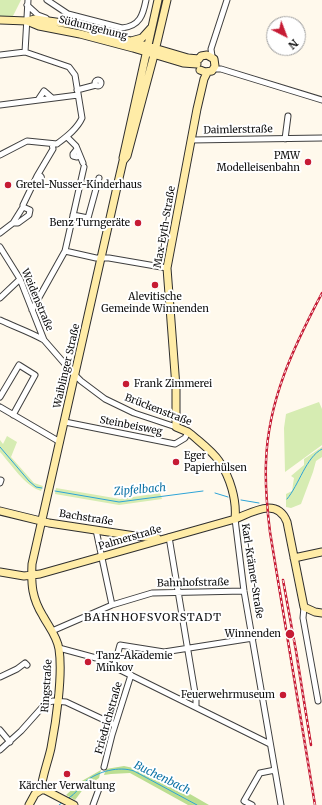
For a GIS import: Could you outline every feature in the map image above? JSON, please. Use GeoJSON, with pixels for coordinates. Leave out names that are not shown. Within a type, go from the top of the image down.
{"type":"FeatureCollection","features":[{"type":"Feature","properties":{"kind":"street"},"geometry":{"type":"LineString","coordinates":[[47,0],[68,14],[122,28],[129,27],[140,19],[146,0]]}},
{"type":"Feature","properties":{"kind":"street","name":"Waiblinger Straße"},"geometry":{"type":"LineString","coordinates":[[124,161],[122,156],[158,0]]}},
{"type":"Feature","properties":{"kind":"street","name":"Waiblinger Straße"},"geometry":{"type":"LineString","coordinates":[[31,576],[36,545],[124,161],[129,149],[155,52],[167,0]]}},
{"type":"Feature","properties":{"kind":"street"},"geometry":{"type":"LineString","coordinates":[[212,71],[211,53],[227,0]]}},
{"type":"Feature","properties":{"kind":"street"},"geometry":{"type":"LineString","coordinates":[[24,52],[28,3]]}},
{"type":"Feature","properties":{"kind":"street","name":"Südumgehung"},"geometry":{"type":"LineString","coordinates":[[28,3],[38,15],[53,22]]}},
{"type":"Feature","properties":{"kind":"street","name":"Südumgehung"},"geometry":{"type":"LineString","coordinates":[[0,20],[27,21],[35,19],[76,25],[155,52]]}},
{"type":"Feature","properties":{"kind":"street","name":"Südumgehung"},"geometry":{"type":"LineString","coordinates":[[27,21],[39,26],[132,45]]}},
{"type":"Feature","properties":{"kind":"street"},"geometry":{"type":"LineString","coordinates":[[144,62],[132,45],[153,27]]}},
{"type":"Feature","properties":{"kind":"street"},"geometry":{"type":"LineString","coordinates":[[158,38],[162,46],[170,54]]}},
{"type":"Feature","properties":{"kind":"street"},"geometry":{"type":"LineString","coordinates":[[0,55],[24,52],[69,67],[75,75],[82,118],[80,123],[67,137],[57,144],[27,141],[0,155]]}},
{"type":"Feature","properties":{"kind":"street"},"geometry":{"type":"LineString","coordinates":[[155,52],[183,63],[200,62],[211,53]]}},
{"type":"Feature","properties":{"kind":"street"},"geometry":{"type":"LineString","coordinates":[[155,52],[188,58],[200,62],[212,71],[292,90],[322,100]]}},
{"type":"Feature","properties":{"kind":"street","name":"Max-Eyth-Straße"},"geometry":{"type":"LineString","coordinates":[[176,427],[176,387],[167,268],[191,140],[212,71]]}},
{"type":"Feature","properties":{"kind":"street"},"geometry":{"type":"LineString","coordinates":[[0,106],[52,98],[96,86]]}},
{"type":"Feature","properties":{"kind":"street"},"geometry":{"type":"LineString","coordinates":[[38,100],[44,91],[52,98]]}},
{"type":"Feature","properties":{"kind":"street","name":"Daimlerstraße"},"geometry":{"type":"LineString","coordinates":[[285,139],[288,116]]}},
{"type":"Feature","properties":{"kind":"street"},"geometry":{"type":"LineString","coordinates":[[32,310],[65,251],[84,165],[80,156],[74,156],[73,154],[77,149],[67,137]]}},
{"type":"Feature","properties":{"kind":"street","name":"Daimlerstraße"},"geometry":{"type":"LineString","coordinates":[[191,140],[322,138]]}},
{"type":"Feature","properties":{"kind":"street"},"geometry":{"type":"LineString","coordinates":[[23,204],[36,176],[53,149],[52,144]]}},
{"type":"Feature","properties":{"kind":"street"},"geometry":{"type":"LineString","coordinates":[[73,215],[88,218],[99,178]]}},
{"type":"Feature","properties":{"kind":"street"},"geometry":{"type":"LineString","coordinates":[[0,232],[13,223]]}},
{"type":"Feature","properties":{"kind":"street","name":"Weidenstraße"},"geometry":{"type":"LineString","coordinates":[[0,247],[20,279],[44,340],[75,375]]}},
{"type":"Feature","properties":{"kind":"street"},"geometry":{"type":"LineString","coordinates":[[65,251],[167,268]]}},
{"type":"Feature","properties":{"kind":"street"},"geometry":{"type":"LineString","coordinates":[[0,258],[4,254]]}},
{"type":"Feature","properties":{"kind":"street"},"geometry":{"type":"LineString","coordinates":[[0,298],[20,279]]}},
{"type":"Feature","properties":{"kind":"street"},"geometry":{"type":"LineString","coordinates":[[0,320],[44,340]]}},
{"type":"Feature","properties":{"kind":"street"},"geometry":{"type":"LineString","coordinates":[[0,397],[19,365],[35,375],[14,415]]}},
{"type":"Feature","properties":{"kind":"street","name":"Brückenstraße"},"geometry":{"type":"LineString","coordinates":[[75,375],[104,399],[134,413],[188,432],[212,452],[222,466],[230,482],[236,512],[234,519]]}},
{"type":"Feature","properties":{"kind":"street"},"geometry":{"type":"LineString","coordinates":[[0,407],[60,442]]}},
{"type":"Feature","properties":{"kind":"street","name":"Steinbeisweg"},"geometry":{"type":"LineString","coordinates":[[65,422],[175,444],[185,438],[188,432]]}},
{"type":"Feature","properties":{"kind":"street","name":"Palmerstraße"},"geometry":{"type":"LineString","coordinates":[[31,576],[234,519],[266,508],[273,508],[280,511],[287,522],[304,607]]}},
{"type":"Feature","properties":{"kind":"street","name":"Bachstraße"},"geometry":{"type":"LineString","coordinates":[[0,511],[57,524],[150,538],[169,537]]}},
{"type":"Feature","properties":{"kind":"street","name":"Karl-Krämer-Straße"},"geometry":{"type":"LineString","coordinates":[[234,519],[244,591],[281,805]]}},
{"type":"Feature","properties":{"kind":"street"},"geometry":{"type":"LineString","coordinates":[[96,530],[112,606]]}},
{"type":"Feature","properties":{"kind":"street"},"geometry":{"type":"LineString","coordinates":[[169,537],[196,699],[196,708]]}},
{"type":"Feature","properties":{"kind":"street"},"geometry":{"type":"LineString","coordinates":[[294,558],[322,552]]}},
{"type":"Feature","properties":{"kind":"street"},"geometry":{"type":"LineString","coordinates":[[0,572],[31,576]]}},
{"type":"Feature","properties":{"kind":"street","name":"Ringstraße"},"geometry":{"type":"LineString","coordinates":[[29,805],[35,794],[41,790],[42,780],[51,747],[58,702],[60,666],[59,648],[52,631],[37,606],[31,588],[31,576]]}},
{"type":"Feature","properties":{"kind":"street","name":"Bahnhofstraße"},"geometry":{"type":"LineString","coordinates":[[52,631],[112,606],[152,593],[244,591]]}},
{"type":"Feature","properties":{"kind":"street"},"geometry":{"type":"LineString","coordinates":[[318,701],[303,615],[304,607],[315,612],[322,613]]}},
{"type":"Feature","properties":{"kind":"street"},"geometry":{"type":"LineString","coordinates":[[114,667],[120,646],[158,652],[172,652],[253,638]]}},
{"type":"Feature","properties":{"kind":"street"},"geometry":{"type":"LineString","coordinates":[[59,648],[96,658],[270,744]]}},
{"type":"Feature","properties":{"kind":"street"},"geometry":{"type":"LineString","coordinates":[[0,677],[25,663],[27,665]]}},
{"type":"Feature","properties":{"kind":"street","name":"Friedrichstraße"},"geometry":{"type":"LineString","coordinates":[[104,767],[115,725],[131,675]]}},
{"type":"Feature","properties":{"kind":"street"},"geometry":{"type":"LineString","coordinates":[[0,750],[10,742],[46,703],[66,702],[115,725]]}},
{"type":"Feature","properties":{"kind":"street"},"geometry":{"type":"LineString","coordinates":[[0,730],[10,742]]}},
{"type":"Feature","properties":{"kind":"street"},"geometry":{"type":"LineString","coordinates":[[252,805],[244,800],[260,773],[275,770]]}},
{"type":"Feature","properties":{"kind":"street"},"geometry":{"type":"LineString","coordinates":[[93,805],[100,786]]}},
{"type":"Feature","properties":{"kind":"street"},"geometry":{"type":"LineString","coordinates":[[41,790],[45,790],[72,804]]}},
{"type":"Feature","properties":{"kind":"green space"},"geometry":{"type":"Polygon","coordinates":[[[0,0],[21,0],[13,16],[0,16],[0,0]]]}},
{"type":"Feature","properties":{"kind":"green space"},"geometry":{"type":"Polygon","coordinates":[[[319,402],[322,409],[322,445],[285,472],[284,428],[286,414],[319,402]]]}},
{"type":"Feature","properties":{"kind":"green space"},"geometry":{"type":"Polygon","coordinates":[[[7,436],[17,442],[11,457],[34,483],[43,486],[41,491],[24,480],[0,452],[0,440],[3,444],[7,436]]]}},
{"type":"Feature","properties":{"kind":"green space"},"geometry":{"type":"Polygon","coordinates":[[[322,447],[322,457],[316,461],[301,504],[291,508],[286,507],[286,494],[292,491],[294,478],[291,476],[304,465],[304,459],[322,447]]]}},
{"type":"Feature","properties":{"kind":"green space"},"geometry":{"type":"Polygon","coordinates":[[[56,488],[120,499],[160,493],[162,499],[119,505],[55,494],[56,488]]]}},
{"type":"Feature","properties":{"kind":"green space"},"geometry":{"type":"Polygon","coordinates":[[[124,766],[138,769],[181,793],[183,790],[209,805],[188,805],[130,773],[104,775],[106,769],[124,766]]]}},
{"type":"Feature","properties":{"kind":"green space"},"geometry":{"type":"Polygon","coordinates":[[[101,770],[99,778],[84,788],[75,800],[66,795],[80,782],[101,770]]]}},
{"type":"Feature","properties":{"kind":"waterway","name":"Zipfelbach"},"geometry":{"type":"LineString","coordinates":[[0,447],[29,481],[36,487],[42,488]]}},
{"type":"Feature","properties":{"kind":"waterway","name":"Zipfelbach"},"geometry":{"type":"LineString","coordinates":[[287,499],[311,458],[322,449]]}},
{"type":"Feature","properties":{"kind":"waterway","name":"Zipfelbach"},"geometry":{"type":"LineString","coordinates":[[55,491],[119,502],[203,491]]}},
{"type":"Feature","properties":{"kind":"waterway","name":"Zipfelbach"},"geometry":{"type":"LineString","coordinates":[[215,493],[228,497]]}},
{"type":"Feature","properties":{"kind":"waterway","name":"Zipfelbach"},"geometry":{"type":"LineString","coordinates":[[241,500],[259,503]]}},
{"type":"Feature","properties":{"kind":"waterway","name":"Buchenbach"},"geometry":{"type":"LineString","coordinates":[[69,798],[90,778],[109,770],[122,769],[134,771],[197,805]]}},
{"type":"Feature","properties":{"kind":"waterway","name":"Buchenbach"},"geometry":{"type":"LineString","coordinates":[[59,805],[63,802]]}},
{"type":"Feature","properties":{"kind":"railway"},"geometry":{"type":"LineString","coordinates":[[315,805],[270,532],[266,497],[266,462],[268,439],[277,395],[293,353],[322,293]]}},
{"type":"Feature","properties":{"kind":"railway"},"geometry":{"type":"LineString","coordinates":[[283,580],[311,745]]}},
{"type":"Feature","properties":{"kind":"place","name":"PMW Modelleisenbahn"},"geometry":{"type":"Point","coordinates":[308,162]}},
{"type":"Feature","properties":{"kind":"place","name":"Gretel-Nusser-Kinderhaus"},"geometry":{"type":"Point","coordinates":[8,185]}},
{"type":"Feature","properties":{"kind":"place","name":"Benz Turngeräte"},"geometry":{"type":"Point","coordinates":[138,223]}},
{"type":"Feature","properties":{"kind":"place","name":"Alevitische Gemeinde Winnenden"},"geometry":{"type":"Point","coordinates":[155,285]}},
{"type":"Feature","properties":{"kind":"place","name":"Frank Zimmerei"},"geometry":{"type":"Point","coordinates":[126,384]}},
{"type":"Feature","properties":{"kind":"place","name":"Eger Papierhülsen"},"geometry":{"type":"Point","coordinates":[176,462]}},
{"type":"Feature","properties":{"kind":"place","name":"Winnenden"},"geometry":{"type":"Point","coordinates":[290,634]}},
{"type":"Feature","properties":{"kind":"place","name":"Tanz-Akademie Minkov"},"geometry":{"type":"Point","coordinates":[88,662]}},
{"type":"Feature","properties":{"kind":"place","name":"Feuerwehrmuseum"},"geometry":{"type":"Point","coordinates":[283,695]}},
{"type":"Feature","properties":{"kind":"place","name":"Kärcher Verwaltung"},"geometry":{"type":"Point","coordinates":[67,774]}},
{"type":"Feature","properties":{"kind":"district","name":"BAHNHOFSVORSTADT"},"geometry":{"type":"Point","coordinates":[153,618]}}]}
